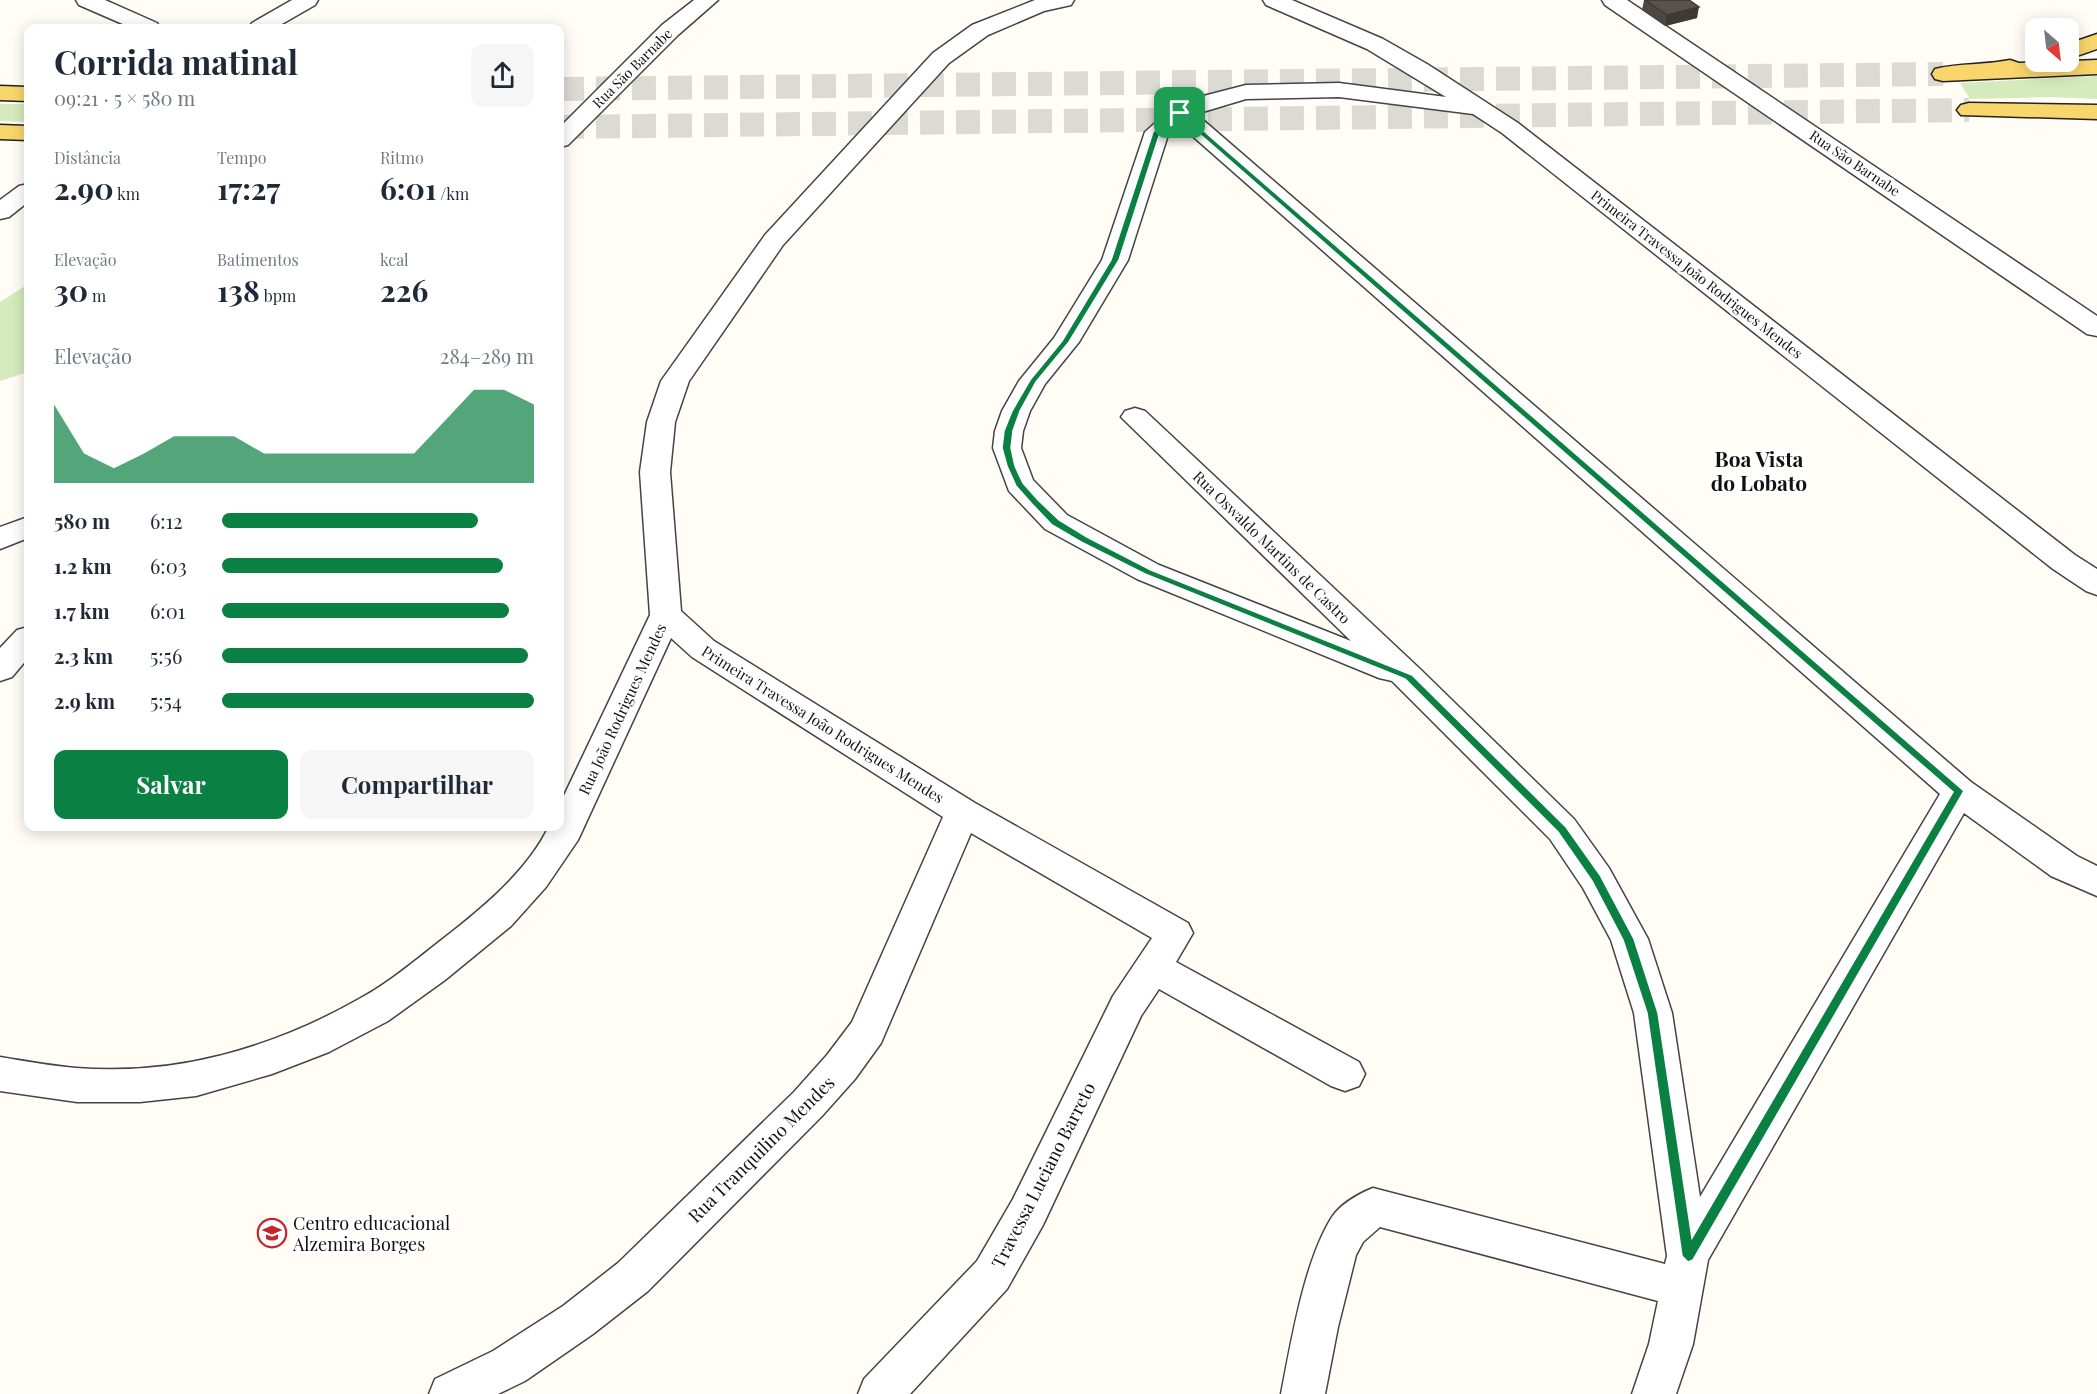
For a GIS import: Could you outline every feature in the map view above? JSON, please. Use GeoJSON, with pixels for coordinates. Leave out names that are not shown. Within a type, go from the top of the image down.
{"type":"FeatureCollection","features":[{"type":"Feature","properties":{"kind":"main road"},"geometry":{"type":"LineString","coordinates":[[2079,48],[2097,42]]}},
{"type":"Feature","properties":{"kind":"main road"},"geometry":{"type":"LineString","coordinates":[[1991,71],[2025,63]]}},
{"type":"Feature","properties":{"kind":"main road"},"geometry":{"type":"LineString","coordinates":[[1942,74],[2097,67]]}},
{"type":"Feature","properties":{"kind":"main road"},"geometry":{"type":"LineString","coordinates":[[0,93],[24,94]]}},
{"type":"Feature","properties":{"kind":"main road"},"geometry":{"type":"LineString","coordinates":[[1969,110],[2097,112]]}},
{"type":"Feature","properties":{"kind":"main road"},"geometry":{"type":"LineString","coordinates":[[0,132],[24,133]]}},
{"type":"Feature","properties":{"kind":"street"},"geometry":{"type":"LineString","coordinates":[[87,0],[140,24]]}},
{"type":"Feature","properties":{"kind":"street"},"geometry":{"type":"LineString","coordinates":[[267,24],[307,0]]}},
{"type":"Feature","properties":{"kind":"street","name":"Rua São Barnabe"},"geometry":{"type":"LineString","coordinates":[[564,136],[670,30],[707,0]]}},
{"type":"Feature","properties":{"kind":"street"},"geometry":{"type":"LineString","coordinates":[[666,615],[655,472],[661,422],[675,381],[774,240],[941,58],[991,25],[1036,6],[1063,0]]}},
{"type":"Feature","properties":{"kind":"street","name":"Primeira Travessa João Rodrigues Mendes"},"geometry":{"type":"LineString","coordinates":[[1274,0],[1375,44],[1510,128],[2064,562],[2097,585]]}},
{"type":"Feature","properties":{"kind":"street","name":"Rua São Barnabe"},"geometry":{"type":"LineString","coordinates":[[1613,0],[2097,328]]}},
{"type":"Feature","properties":{"kind":"street","name":"Rua Oswaldo Martins de Castro"},"geometry":{"type":"LineString","coordinates":[[1408,677],[1148,572],[1084,540],[1056,522],[1019,484],[1011,466],[1007,448],[1009,431],[1016,411],[1032,381],[1065,342],[1115,260],[1157,132],[1180,113],[1196,105],[1246,92],[1339,90],[1480,108]]}},
{"type":"Feature","properties":{"kind":"street"},"geometry":{"type":"LineString","coordinates":[[1180,113],[1959,791],[2064,866],[2097,882]]}},
{"type":"Feature","properties":{"kind":"street"},"geometry":{"type":"LineString","coordinates":[[0,212],[24,194]]}},
{"type":"Feature","properties":{"kind":"street","name":"Rua Oswaldo Martins de Castro"},"geometry":{"type":"LineString","coordinates":[[1135,417],[1408,677],[1562,829],[1596,878],[1629,939],[1653,1013],[1685,1272],[1671,1344],[1654,1394]]}},
{"type":"Feature","properties":{"kind":"street"},"geometry":{"type":"LineString","coordinates":[[0,539],[24,529]]}},
{"type":"Feature","properties":{"kind":"street","name":"Primeira Travessa João Rodrigues Mendes"},"geometry":{"type":"LineString","coordinates":[[666,615],[703,649],[963,812],[1175,933]]}},
{"type":"Feature","properties":{"kind":"street","name":"Rua João Rodrigues Mendes"},"geometry":{"type":"LineString","coordinates":[[0,1074],[77,1085],[140,1085],[196,1079],[258,1062],[315,1040],[374,1010],[432,969],[498,916],[533,877],[560,840],[666,615]]}},
{"type":"Feature","properties":{"kind":"street"},"geometry":{"type":"LineString","coordinates":[[0,669],[24,642]]}},
{"type":"Feature","properties":{"kind":"street"},"geometry":{"type":"LineString","coordinates":[[1303,1394],[1316,1327],[1336,1253],[1348,1229],[1373,1207],[1685,1272],[1959,791]]}},
{"type":"Feature","properties":{"kind":"street","name":"Rua Tranquilino Mendes"},"geometry":{"type":"LineString","coordinates":[[451,1394],[509,1366],[578,1320],[633,1277],[814,1097],[867,1032],[963,812]]}},
{"type":"Feature","properties":{"kind":"street","name":"Travessa Luciano Barreto"},"geometry":{"type":"LineString","coordinates":[[880,1394],[992,1275],[1028,1212],[1126,1006],[1175,933]]}},
{"type":"Feature","properties":{"kind":"street"},"geometry":{"type":"LineString","coordinates":[[1152,967],[1345,1074]]}},
{"type":"Feature","properties":{"kind":"green space"},"geometry":{"type":"Polygon","coordinates":[[[2097,76],[2097,99],[2053,97],[1970,99],[1960,83],[2097,76]]]}},
{"type":"Feature","properties":{"kind":"green space"},"geometry":{"type":"Polygon","coordinates":[[[0,104],[24,104],[24,122],[0,121],[0,104]]]}},
{"type":"Feature","properties":{"kind":"green space"},"geometry":{"type":"Polygon","coordinates":[[[24,287],[24,373],[0,381],[0,302],[24,287]]]}},
{"type":"Feature","properties":{"kind":"building"},"geometry":{"type":"Polygon","coordinates":[[[1645,0],[1689,0],[1699,7],[1667,15],[1645,0]]]}},
{"type":"Feature","properties":{"kind":"tunnel"},"geometry":{"type":"LineString","coordinates":[[564,89],[1943,74]]}},
{"type":"Feature","properties":{"kind":"tunnel"},"geometry":{"type":"LineString","coordinates":[[564,127],[1969,110]]}},
{"type":"Feature","properties":{"kind":"place","name":"Centro educacional Alzemira Borges"},"geometry":{"type":"Point","coordinates":[272,1233]}},
{"type":"Feature","properties":{"kind":"district","name":"Boa Vista do Lobato"},"geometry":{"type":"Point","coordinates":[1759,470]}},
{"type":"Feature","properties":{"kind":"route"},"geometry":{"type":"LineString","coordinates":[[1180,113],[1959,791],[1688,1256],[1653,1013],[1629,939],[1596,878],[1562,829],[1512,777],[1408,677],[1148,572],[1084,540],[1056,522],[1035,502],[1019,484],[1011,466],[1007,448],[1009,431],[1016,411],[1032,381],[1065,342],[1115,260],[1157,132],[1180,113]]}}]}
